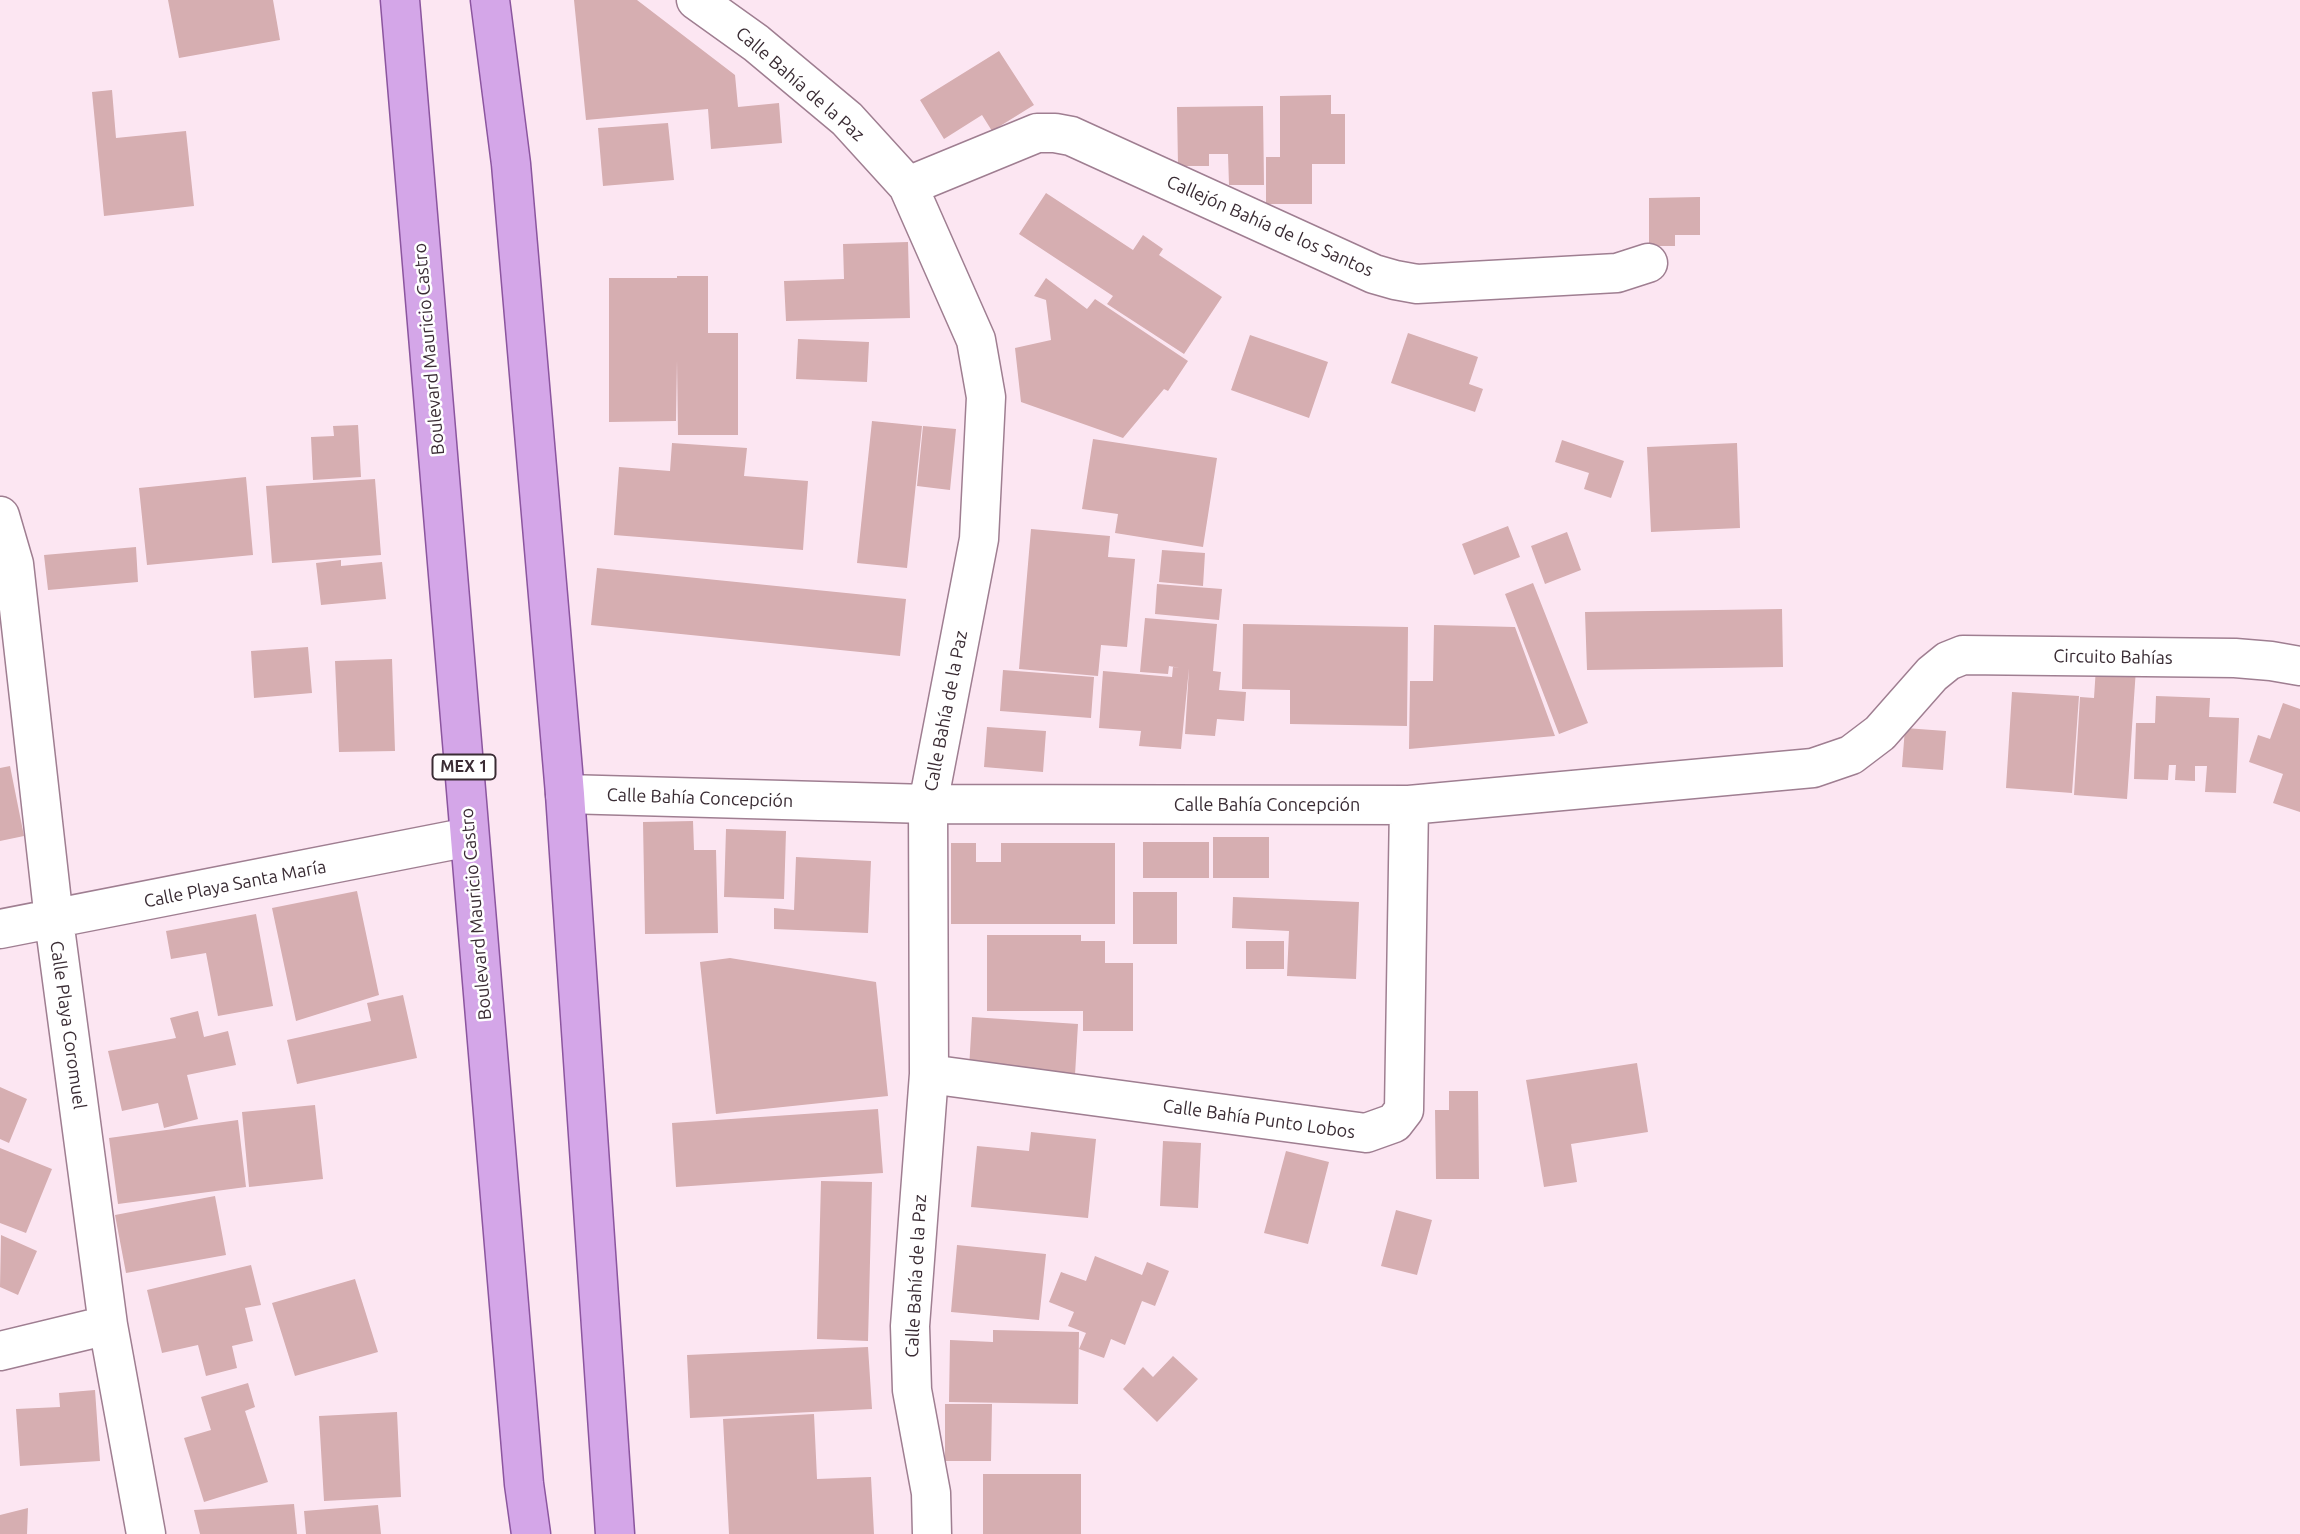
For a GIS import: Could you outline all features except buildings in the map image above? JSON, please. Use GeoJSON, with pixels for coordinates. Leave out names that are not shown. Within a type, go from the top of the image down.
{"type":"FeatureCollection","features":[{"type":"Feature","properties":{"kind":"main road","name":"Boulevard Mauricio Castro"},"geometry":{"type":"LineString","coordinates":[[400,0],[469,837],[531,1534]]}},
{"type":"Feature","properties":{"kind":"main road"},"geometry":{"type":"LineString","coordinates":[[489,0],[511,164],[565,794],[615,1534]]}},
{"type":"Feature","properties":{"kind":"street","name":"Calle Bahía de la Paz"},"geometry":{"type":"LineString","coordinates":[[696,0],[756,43],[847,119],[908,186],[976,341],[986,397],[979,539],[928,804],[929,1074],[910,1326],[912,1390],[930,1493],[932,1534]]}},
{"type":"Feature","properties":{"kind":"street","name":"Callejón Bahía de los Santos"},"geometry":{"type":"LineString","coordinates":[[908,186],[1037,133],[1055,133],[1071,136],[1374,274],[1395,280],[1417,284],[1617,273],[1648,263]]}},
{"type":"Feature","properties":{"kind":"street","name":"Calle Playa Coromuel"},"geometry":{"type":"LineString","coordinates":[[0,516],[14,564],[54,920],[108,1325],[146,1534]]}},
{"type":"Feature","properties":{"kind":"street","name":"Circuito Bahías"},"geometry":{"type":"LineString","coordinates":[[1932,674],[1948,661],[1963,655],[2235,658],[2300,666]]}},
{"type":"Feature","properties":{"kind":"street","name":"Calle Bahía Concepción"},"geometry":{"type":"LineString","coordinates":[[565,794],[928,804],[1409,805],[1814,768],[1851,755],[1880,733],[1932,674]]}},
{"type":"Feature","properties":{"kind":"street","name":"Calle Bahía Punto Lobos"},"geometry":{"type":"LineString","coordinates":[[929,1074],[1366,1133],[1394,1123],[1404,1110],[1409,805]]}},
{"type":"Feature","properties":{"kind":"street","name":"Calle Playa Santa María"},"geometry":{"type":"LineString","coordinates":[[0,929],[469,837]]}},
{"type":"Feature","properties":{"kind":"street"},"geometry":{"type":"LineString","coordinates":[[0,1351],[108,1325]]}}]}
